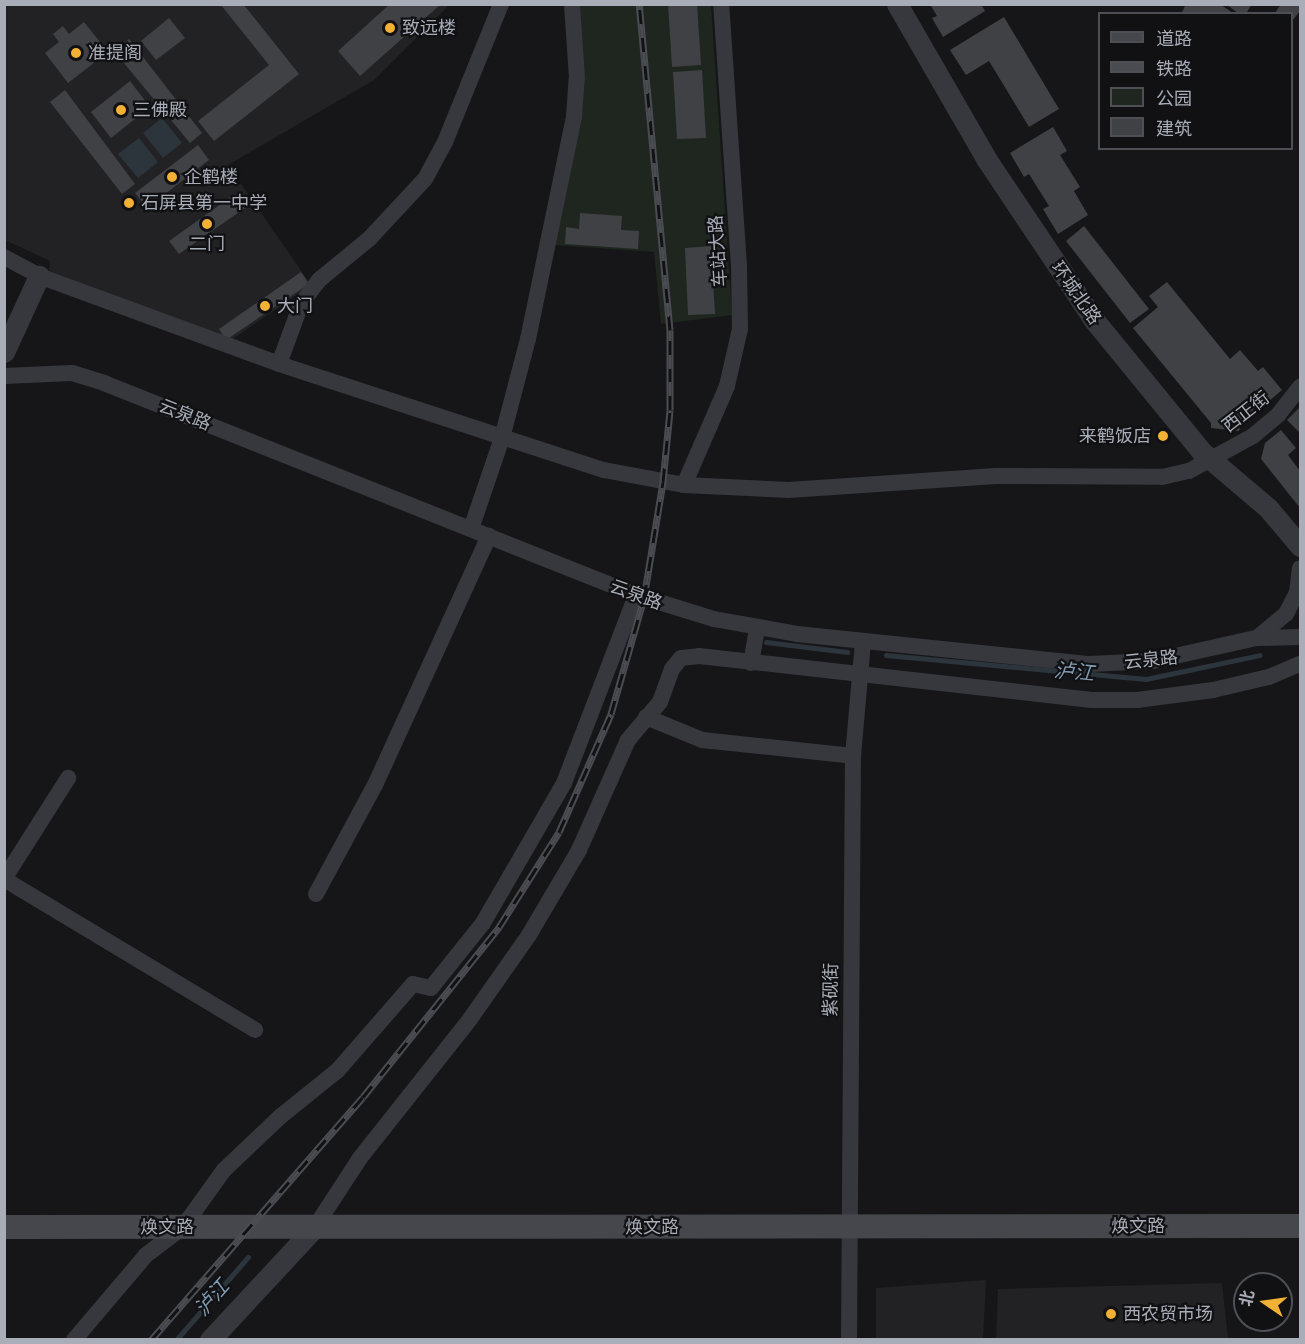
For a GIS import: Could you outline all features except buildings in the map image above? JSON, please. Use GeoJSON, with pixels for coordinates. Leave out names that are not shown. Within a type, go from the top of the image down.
{"type":"FeatureCollection","features":[{"type":"Feature","properties":{"kind":"main road","name":"焕文路"},"geometry":{"type":"LineString","coordinates":[[4,1227],[1300,1226]]}},
{"type":"Feature","properties":{"kind":"street"},"geometry":{"type":"LineString","coordinates":[[279,364],[301,304],[319,280],[369,239],[425,180],[445,142],[501,4]]}},
{"type":"Feature","properties":{"kind":"street"},"geometry":{"type":"LineString","coordinates":[[471,529],[502,438],[528,339],[574,117],[577,78],[572,4]]}},
{"type":"Feature","properties":{"kind":"street","name":"车站大路"},"geometry":{"type":"LineString","coordinates":[[684,485],[727,386],[740,329],[739,266],[721,4]]}},
{"type":"Feature","properties":{"kind":"street","name":"环城北路"},"geometry":{"type":"LineString","coordinates":[[897,4],[1043,247],[1136,374],[1210,460],[1268,508],[1300,545]]}},
{"type":"Feature","properties":{"kind":"street","name":"西正街"},"geometry":{"type":"LineString","coordinates":[[4,257],[39,276],[279,364],[604,470],[684,485],[789,490],[996,476],[1162,477],[1189,471],[1267,425],[1300,387]]}},
{"type":"Feature","properties":{"kind":"street"},"geometry":{"type":"LineString","coordinates":[[4,352],[39,276]]}},
{"type":"Feature","properties":{"kind":"street","name":"云泉路"},"geometry":{"type":"LineString","coordinates":[[4,376],[72,373],[104,383],[636,596],[678,610],[757,628],[863,642],[1043,660],[1117,664],[1179,657],[1256,638],[1300,636]]}},
{"type":"Feature","properties":{"kind":"street"},"geometry":{"type":"LineString","coordinates":[[316,894],[375,785],[489,536]]}},
{"type":"Feature","properties":{"kind":"street"},"geometry":{"type":"LineString","coordinates":[[1300,545],[1300,554]]}},
{"type":"Feature","properties":{"kind":"street"},"geometry":{"type":"LineString","coordinates":[[1256,638],[1286,614],[1297,592],[1300,568]]}},
{"type":"Feature","properties":{"kind":"street"},"geometry":{"type":"LineString","coordinates":[[74,1340],[146,1255],[183,1227],[225,1170],[281,1116],[338,1070],[413,984],[431,988],[483,923],[564,783],[636,596]]}},
{"type":"Feature","properties":{"kind":"street"},"geometry":{"type":"LineString","coordinates":[[751,663],[757,628]]}},
{"type":"Feature","properties":{"kind":"street","name":"紫砚街"},"geometry":{"type":"LineString","coordinates":[[849,1340],[853,756],[863,642]]}},
{"type":"Feature","properties":{"kind":"street"},"geometry":{"type":"LineString","coordinates":[[210,1340],[315,1227],[360,1158],[470,1019],[529,935],[579,850],[628,740],[660,702],[672,669],[681,658],[699,656],[1029,696],[1137,700],[1243,684],[1300,664]]}},
{"type":"Feature","properties":{"kind":"street"},"geometry":{"type":"LineString","coordinates":[[646,717],[702,740],[853,756]]}},
{"type":"Feature","properties":{"kind":"street"},"geometry":{"type":"LineString","coordinates":[[68,778],[5,879],[255,1030]]}},
{"type":"Feature","properties":{"kind":"shaded area","name":"石屏县第一中学"},"geometry":{"type":"Polygon","coordinates":[[[4,5],[449,5],[374,80],[228,165],[311,285],[228,342],[49,274],[50,261],[5,240],[4,5]]]}},
{"type":"Feature","properties":{"kind":"shaded area"},"geometry":{"type":"Polygon","coordinates":[[[162,118],[182,143],[163,158],[143,133],[162,118]]]}},
{"type":"Feature","properties":{"kind":"shaded area"},"geometry":{"type":"Polygon","coordinates":[[[139,138],[158,162],[138,178],[118,154],[139,138]]]}},
{"type":"Feature","properties":{"kind":"shaded area"},"geometry":{"type":"Polygon","coordinates":[[[986,1280],[983,1339],[876,1339],[876,1288],[986,1280]]]}},
{"type":"Feature","properties":{"kind":"shaded area","name":"西农贸市场"},"geometry":{"type":"Polygon","coordinates":[[[1222,1283],[1228,1339],[996,1339],[998,1289],[1222,1283]]]}},
{"type":"Feature","properties":{"kind":"green space"},"geometry":{"type":"Polygon","coordinates":[[[578,5],[711,5],[732,315],[661,324],[654,252],[539,244],[583,71],[578,5]]]}},
{"type":"Feature","properties":{"kind":"waterway","name":"泸江"},"geometry":{"type":"LineString","coordinates":[[766,642],[847,652]]}},
{"type":"Feature","properties":{"kind":"waterway","name":"泸江"},"geometry":{"type":"LineString","coordinates":[[886,655],[1146,679],[1260,655]]}},
{"type":"Feature","properties":{"kind":"waterway","name":"泸江"},"geometry":{"type":"LineString","coordinates":[[176,1340],[248,1257]]}},
{"type":"Feature","properties":{"kind":"railway"},"geometry":{"type":"LineString","coordinates":[[151,1340],[363,1097],[499,927],[559,832],[611,714],[644,598],[663,482],[670,410],[670,330],[639,4]]}},
{"type":"Feature","properties":{"kind":"place","name":"致远楼"},"geometry":{"type":"Point","coordinates":[390,28]}},
{"type":"Feature","properties":{"kind":"place","name":"准提阁"},"geometry":{"type":"Point","coordinates":[76,53]}},
{"type":"Feature","properties":{"kind":"place","name":"三佛殿"},"geometry":{"type":"Point","coordinates":[121,110]}},
{"type":"Feature","properties":{"kind":"place","name":"企鹤楼"},"geometry":{"type":"Point","coordinates":[172,177]}},
{"type":"Feature","properties":{"kind":"place","name":"石屏县第一中学"},"geometry":{"type":"Point","coordinates":[129,203]}},
{"type":"Feature","properties":{"kind":"place","name":"二门"},"geometry":{"type":"Point","coordinates":[207,224]}},
{"type":"Feature","properties":{"kind":"place","name":"大门"},"geometry":{"type":"Point","coordinates":[265,306]}},
{"type":"Feature","properties":{"kind":"place","name":"来鹤饭店"},"geometry":{"type":"Point","coordinates":[1163,436]}},
{"type":"Feature","properties":{"kind":"place","name":"西农贸市场"},"geometry":{"type":"Point","coordinates":[1111,1314]}}]}
